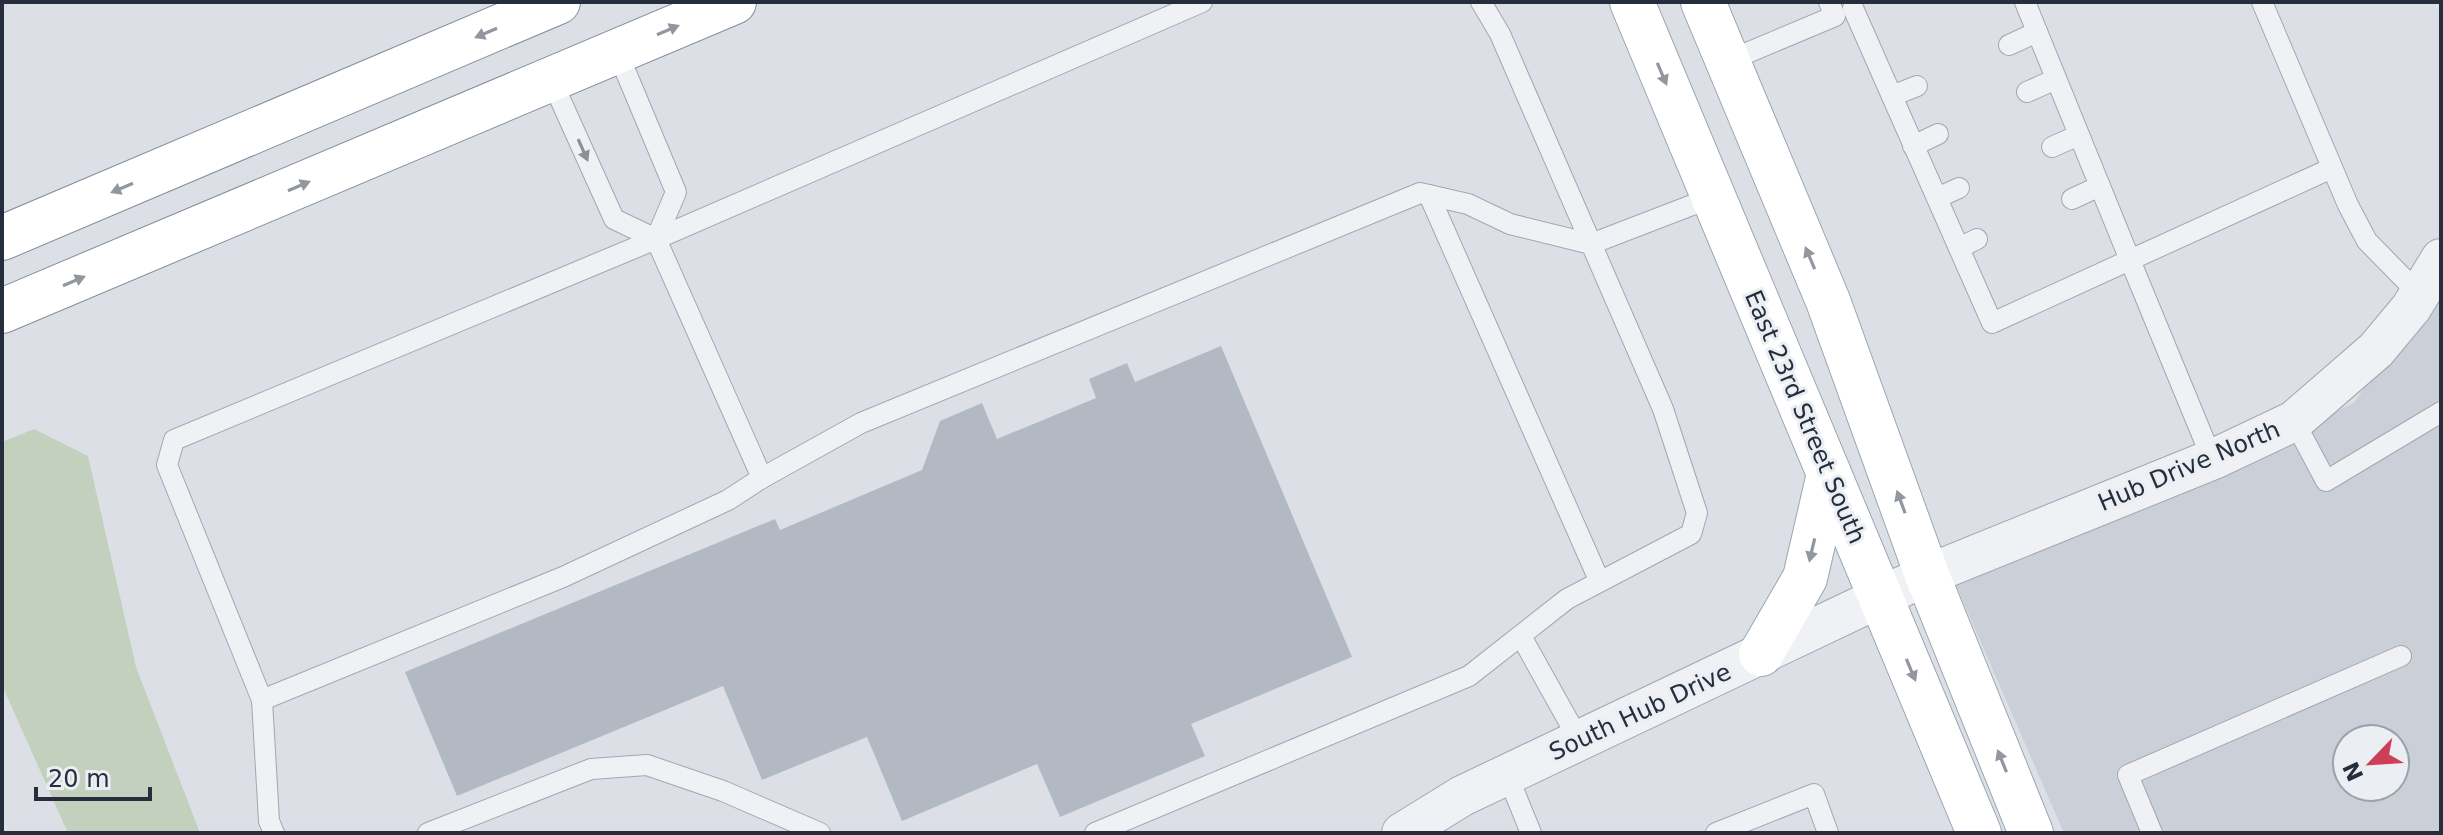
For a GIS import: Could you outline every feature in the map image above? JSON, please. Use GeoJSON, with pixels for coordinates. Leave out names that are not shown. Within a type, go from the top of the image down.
{"type":"FeatureCollection","features":[{"type":"Feature","properties":{"kind":"main road"},"geometry":{"type":"LineString","coordinates":[[2,238],[558,2]]}},
{"type":"Feature","properties":{"kind":"main road"},"geometry":{"type":"LineString","coordinates":[[2,311],[734,2]]}},
{"type":"Feature","properties":{"kind":"main road","name":"East 23rd Street South"},"geometry":{"type":"LineString","coordinates":[[1632,2],[1979,833]]}},
{"type":"Feature","properties":{"kind":"main road"},"geometry":{"type":"LineString","coordinates":[[1703,2],[1828,301],[1927,575],[2031,833]]}},
{"type":"Feature","properties":{"kind":"main road"},"geometry":{"type":"LineString","coordinates":[[1761,654],[1805,578],[1829,474]]}},
{"type":"Feature","properties":{"kind":"street","name":"Hub Drive North"},"geometry":{"type":"LineString","coordinates":[[1881,598],[1927,575],[2212,459],[2294,421],[2376,350],[2419,294],[2441,259]]}},
{"type":"Feature","properties":{"kind":"street","name":"South Hub Drive"},"geometry":{"type":"LineString","coordinates":[[1402,833],[1462,796],[1881,598]]}},
{"type":"Feature","properties":{"kind":"lane"},"geometry":{"type":"LineString","coordinates":[[274,833],[269,821],[262,700],[167,465],[174,440],[656,239],[1202,2]]}},
{"type":"Feature","properties":{"kind":"lane"},"geometry":{"type":"LineString","coordinates":[[1095,833],[1469,676],[1567,599],[1691,534],[1697,513],[1663,409],[1500,34],[1481,2]]}},
{"type":"Feature","properties":{"kind":"lane"},"geometry":{"type":"LineString","coordinates":[[2025,2],[2212,459]]}},
{"type":"Feature","properties":{"kind":"lane"},"geometry":{"type":"LineString","coordinates":[[2262,2],[2332,168],[2367,241],[2419,294]]}},
{"type":"Feature","properties":{"kind":"lane"},"geometry":{"type":"LineString","coordinates":[[1728,61],[1846,7],[1892,96],[1937,198],[1968,243],[1992,323],[2332,168]]}},
{"type":"Feature","properties":{"kind":"lane"},"geometry":{"type":"LineString","coordinates":[[2009,45],[2037,32]]}},
{"type":"Feature","properties":{"kind":"lane"},"geometry":{"type":"LineString","coordinates":[[617,51],[676,192],[656,239]]}},
{"type":"Feature","properties":{"kind":"lane"},"geometry":{"type":"LineString","coordinates":[[551,79],[614,219],[656,239],[762,478]]}},
{"type":"Feature","properties":{"kind":"lane"},"geometry":{"type":"LineString","coordinates":[[2027,92],[2056,79]]}},
{"type":"Feature","properties":{"kind":"lane"},"geometry":{"type":"LineString","coordinates":[[1892,96],[1917,86]]}},
{"type":"Feature","properties":{"kind":"lane"},"geometry":{"type":"LineString","coordinates":[[1913,146],[1938,134]]}},
{"type":"Feature","properties":{"kind":"lane"},"geometry":{"type":"LineString","coordinates":[[2052,147],[2079,135]]}},
{"type":"Feature","properties":{"kind":"lane"},"geometry":{"type":"LineString","coordinates":[[2072,199],[2100,186]]}},
{"type":"Feature","properties":{"kind":"lane"},"geometry":{"type":"LineString","coordinates":[[1937,198],[1959,188]]}},
{"type":"Feature","properties":{"kind":"lane"},"geometry":{"type":"LineString","coordinates":[[262,700],[563,577],[728,500],[861,423],[1420,193],[1468,204],[1510,224],[1591,244],[1713,197]]}},
{"type":"Feature","properties":{"kind":"lane"},"geometry":{"type":"LineString","coordinates":[[1429,195],[1599,580]]}},
{"type":"Feature","properties":{"kind":"lane"},"geometry":{"type":"LineString","coordinates":[[2294,421],[2326,481],[2441,412]]}},
{"type":"Feature","properties":{"kind":"lane"},"geometry":{"type":"LineString","coordinates":[[1521,636],[1579,740]]}},
{"type":"Feature","properties":{"kind":"lane"},"geometry":{"type":"LineString","coordinates":[[2152,833],[2128,775],[2401,656]]}},
{"type":"Feature","properties":{"kind":"lane"},"geometry":{"type":"LineString","coordinates":[[428,833],[591,769],[647,765],[723,791],[820,833]]}},
{"type":"Feature","properties":{"kind":"lane"},"geometry":{"type":"LineString","coordinates":[[1507,774],[1531,833]]}},
{"type":"Feature","properties":{"kind":"lane"},"geometry":{"type":"LineString","coordinates":[[1716,833],[1814,794],[1828,833]]}},
{"type":"Feature","properties":{"kind":"shaded area"},"geometry":{"type":"Polygon","coordinates":[[[2441,273],[2441,833],[2064,833],[1955,583],[2354,403],[2441,273]]]}},
{"type":"Feature","properties":{"kind":"green space"},"geometry":{"type":"Polygon","coordinates":[[[34,429],[88,456],[136,667],[200,833],[68,833],[2,685],[2,442],[34,429]]]}},
{"type":"Feature","properties":{"kind":"building"},"geometry":{"type":"Polygon","coordinates":[[[1221,346],[1352,657],[1191,724],[1205,756],[1060,817],[1037,764],[902,821],[867,737],[762,780],[723,686],[457,796],[405,672],[775,519],[780,530],[922,470],[940,421],[982,403],[997,439],[1096,398],[1089,379],[1127,363],[1135,382],[1221,346]]]}}]}
